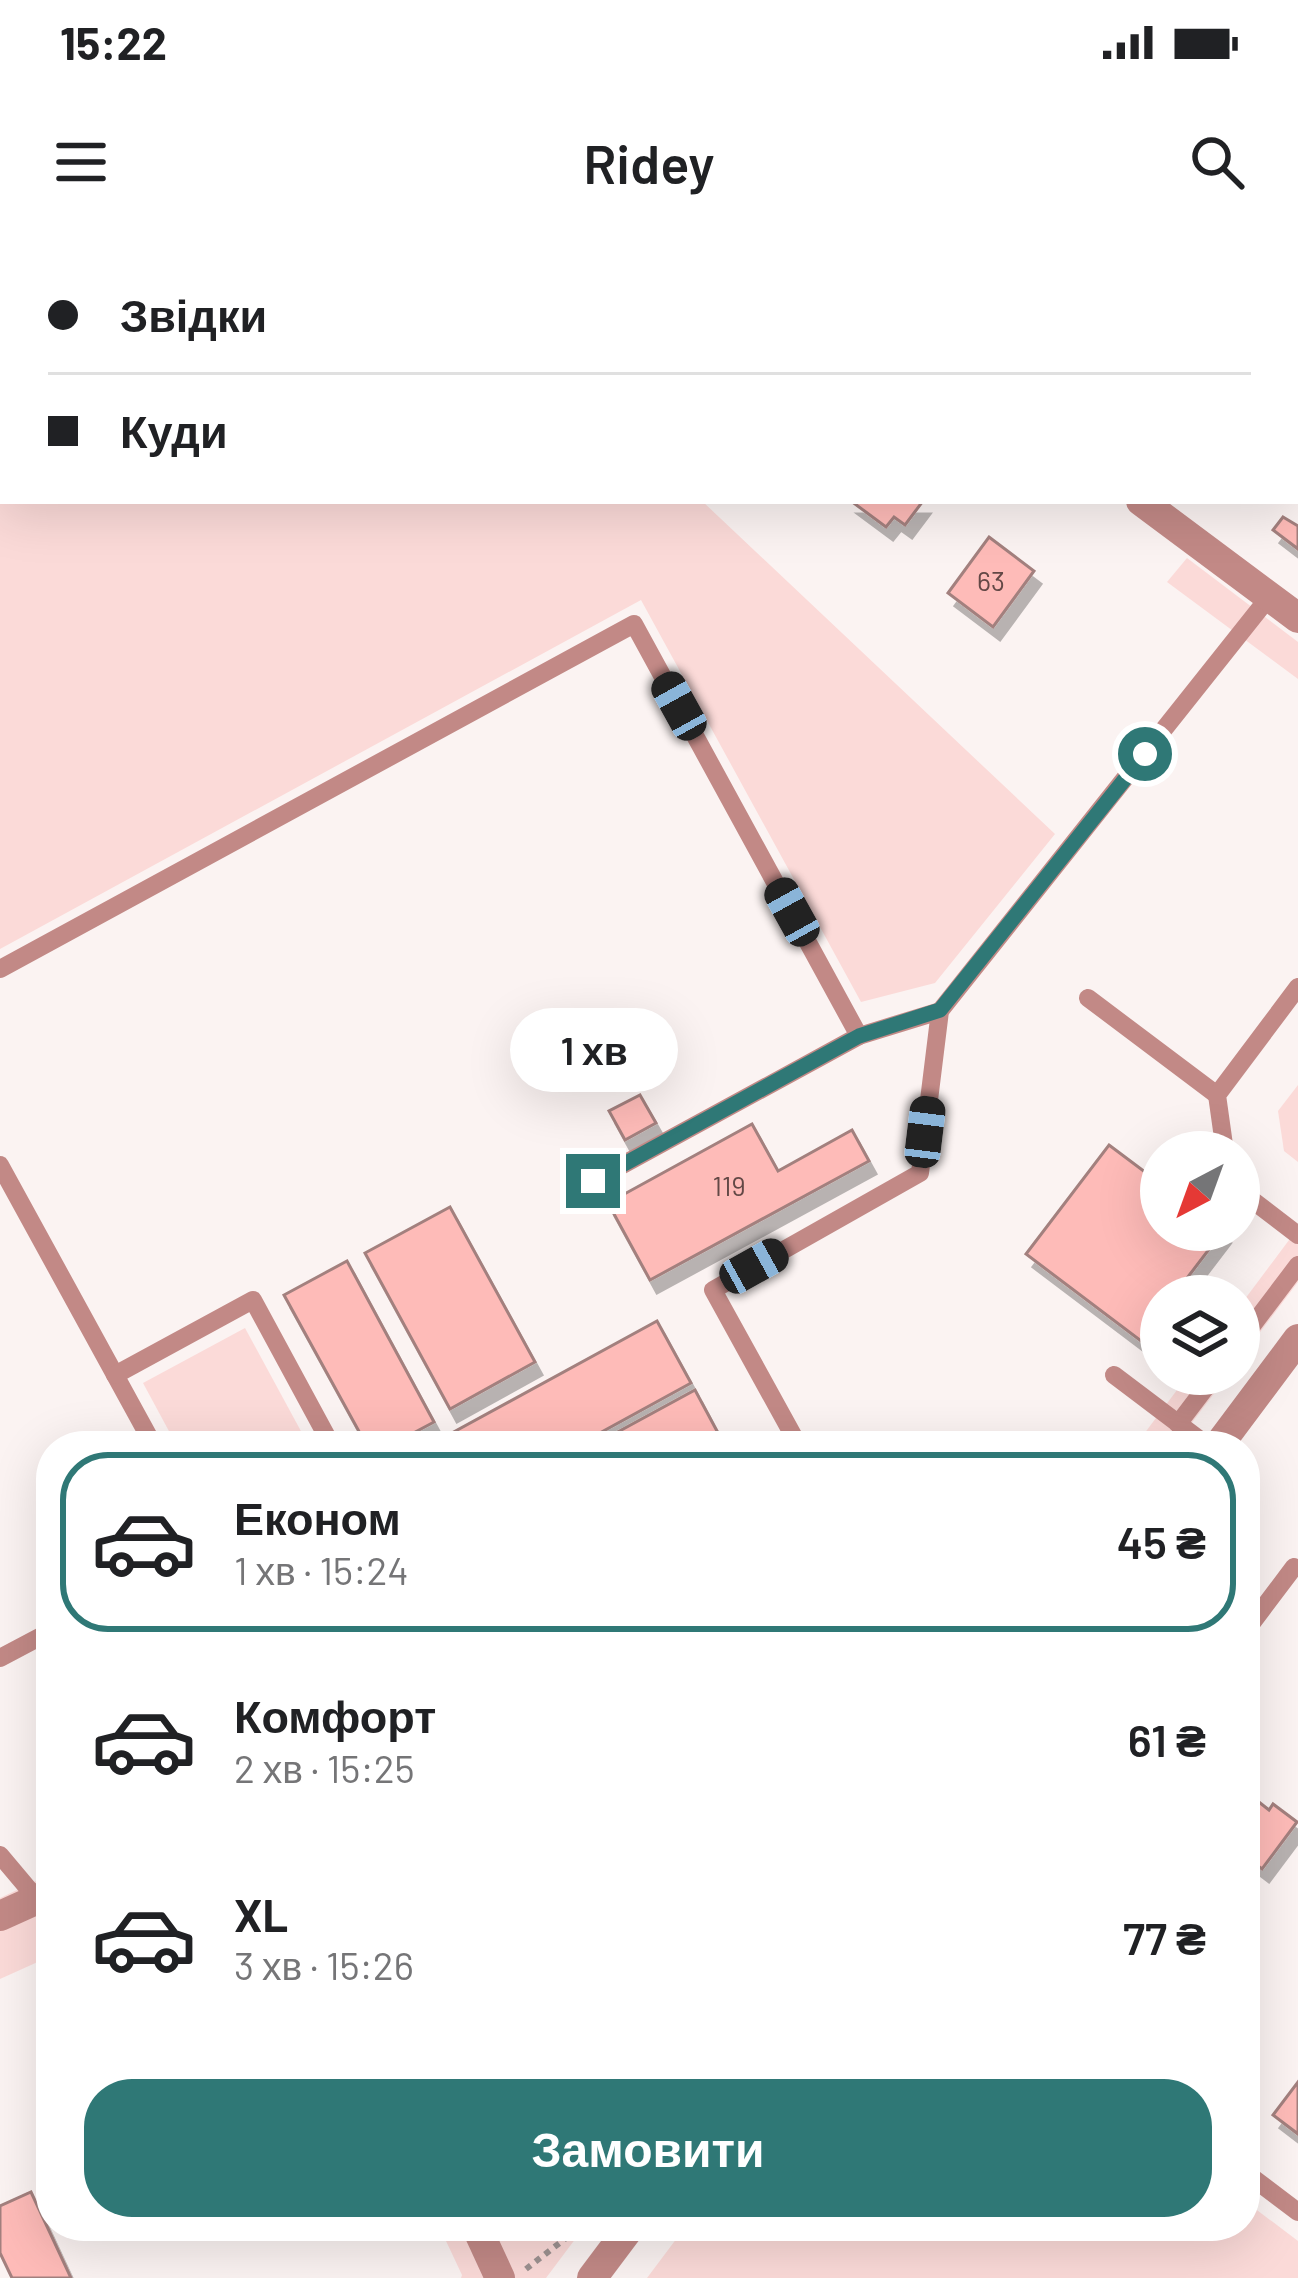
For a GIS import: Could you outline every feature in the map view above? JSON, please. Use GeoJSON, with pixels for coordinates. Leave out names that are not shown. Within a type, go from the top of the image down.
{"type":"FeatureCollection","features":[{"type":"Feature","properties":{"kind":"street"},"geometry":{"type":"LineString","coordinates":[[1145,504],[1298,618]]}},
{"type":"Feature","properties":{"kind":"street"},"geometry":{"type":"LineString","coordinates":[[1229,1431],[1298,1339]]}},
{"type":"Feature","properties":{"kind":"street"},"geometry":{"type":"LineString","coordinates":[[0,1916],[36,1900]]}},
{"type":"Feature","properties":{"kind":"street"},"geometry":{"type":"LineString","coordinates":[[483,2241],[500,2278]]}},
{"type":"Feature","properties":{"kind":"street"},"geometry":{"type":"LineString","coordinates":[[592,2278],[620,2241]]}},
{"type":"Feature","properties":{"kind":"lane"},"geometry":{"type":"LineString","coordinates":[[791,1431],[713,1290],[920,1173],[940,1010],[1269,597]]}},
{"type":"Feature","properties":{"kind":"lane"},"geometry":{"type":"LineString","coordinates":[[0,969],[634,624],[859,1036]]}},
{"type":"Feature","properties":{"kind":"lane"},"geometry":{"type":"LineString","coordinates":[[1222,1131],[1217,1095],[1298,987]]}},
{"type":"Feature","properties":{"kind":"lane"},"geometry":{"type":"LineString","coordinates":[[1088,998],[1217,1095]]}},
{"type":"Feature","properties":{"kind":"lane"},"geometry":{"type":"LineString","coordinates":[[593,1181],[859,1036],[940,1010]]}},
{"type":"Feature","properties":{"kind":"lane"},"geometry":{"type":"LineString","coordinates":[[0,1165],[146,1431]]}},
{"type":"Feature","properties":{"kind":"lane"},"geometry":{"type":"LineString","coordinates":[[1260,1206],[1298,1234]]}},
{"type":"Feature","properties":{"kind":"lane"},"geometry":{"type":"LineString","coordinates":[[1260,1315],[1298,1264]]}},
{"type":"Feature","properties":{"kind":"lane"},"geometry":{"type":"LineString","coordinates":[[115,1376],[253,1300],[324,1431]]}},
{"type":"Feature","properties":{"kind":"lane"},"geometry":{"type":"LineString","coordinates":[[1114,1376],[1188,1431]]}},
{"type":"Feature","properties":{"kind":"lane"},"geometry":{"type":"LineString","coordinates":[[1178,1424],[1200,1395]]}},
{"type":"Feature","properties":{"kind":"lane"},"geometry":{"type":"LineString","coordinates":[[1260,1612],[1294,1567]]}},
{"type":"Feature","properties":{"kind":"lane"},"geometry":{"type":"LineString","coordinates":[[0,1658],[36,1639]]}},
{"type":"Feature","properties":{"kind":"lane"},"geometry":{"type":"LineString","coordinates":[[0,1855],[36,1889]]}},
{"type":"Feature","properties":{"kind":"lane"},"geometry":{"type":"LineString","coordinates":[[1260,2183],[1298,2212]]}},
{"type":"Feature","properties":{"kind":"path"},"geometry":{"type":"LineString","coordinates":[[514,2278],[562,2241]]}},
{"type":"Feature","properties":{"kind":"shaded area"},"geometry":{"type":"Polygon","coordinates":[[[0,504],[705,504],[1055,834],[935,983],[861,1002],[641,600],[0,949],[0,504]]]}},
{"type":"Feature","properties":{"kind":"shaded area"},"geometry":{"type":"Polygon","coordinates":[[[1187,558],[1298,642],[1298,679],[1167,582],[1187,558]]]}},
{"type":"Feature","properties":{"kind":"shaded area"},"geometry":{"type":"Polygon","coordinates":[[[1298,1085],[1298,1162],[1284,1151],[1278,1111],[1298,1085]]]}},
{"type":"Feature","properties":{"kind":"shaded area"},"geometry":{"type":"Polygon","coordinates":[[[1298,1228],[1298,1282],[1260,1332],[1260,1279],[1298,1228]]]}},
{"type":"Feature","properties":{"kind":"shaded area"},"geometry":{"type":"Polygon","coordinates":[[[245,1328],[301,1431],[169,1431],[143,1383],[245,1328]]]}},
{"type":"Feature","properties":{"kind":"shaded area"},"geometry":{"type":"Polygon","coordinates":[[[1173,1395],[1213,1395],[1185,1431],[1146,1431],[1173,1395]]]}},
{"type":"Feature","properties":{"kind":"shaded area"},"geometry":{"type":"Polygon","coordinates":[[[36,1881],[36,1963],[0,1979],[0,1898],[36,1881]]]}},
{"type":"Feature","properties":{"kind":"shaded area"},"geometry":{"type":"Polygon","coordinates":[[[1260,2212],[1298,2241],[1298,2278],[647,2278],[675,2241],[1260,2241],[1260,2212]]]}},
{"type":"Feature","properties":{"kind":"shaded area"},"geometry":{"type":"Polygon","coordinates":[[[446,2241],[574,2241],[546,2278],[462,2275],[446,2241]]]}},
{"type":"Feature","properties":{"kind":"building"},"geometry":{"type":"Polygon","coordinates":[[[855,504],[921,504],[905,525],[894,517],[886,527],[855,504]]]}},
{"type":"Feature","properties":{"kind":"building"},"geometry":{"type":"Polygon","coordinates":[[[1283,517],[1298,526],[1298,549],[1273,530],[1283,517]]]}},
{"type":"Feature","properties":{"kind":"building"},"geometry":{"type":"Polygon","coordinates":[[[989,537],[1034,571],[993,627],[948,593],[989,537]]]}},
{"type":"Feature","properties":{"kind":"building"},"geometry":{"type":"Polygon","coordinates":[[[640,1095],[656,1123],[625,1140],[609,1111],[640,1095]]]}},
{"type":"Feature","properties":{"kind":"building"},"geometry":{"type":"Polygon","coordinates":[[[752,1124],[778,1171],[852,1130],[869,1161],[650,1280],[608,1203],[752,1124]]]}},
{"type":"Feature","properties":{"kind":"building"},"geometry":{"type":"Polygon","coordinates":[[[1109,1145],[1140,1168],[1140,1251],[1208,1251],[1189,1275],[1140,1275],[1140,1340],[1026,1254],[1109,1145]]]}},
{"type":"Feature","properties":{"kind":"building"},"geometry":{"type":"Polygon","coordinates":[[[450,1207],[535,1362],[450,1409],[365,1253],[450,1207]]]}},
{"type":"Feature","properties":{"kind":"building"},"geometry":{"type":"Polygon","coordinates":[[[347,1261],[434,1422],[417,1431],[359,1431],[284,1295],[347,1261]]]}},
{"type":"Feature","properties":{"kind":"building"},"geometry":{"type":"Polygon","coordinates":[[[657,1321],[691,1383],[603,1431],[455,1431],[657,1321]]]}},
{"type":"Feature","properties":{"kind":"building"},"geometry":{"type":"Polygon","coordinates":[[[695,1390],[717,1431],[620,1431],[695,1390]]]}},
{"type":"Feature","properties":{"kind":"building"},"geometry":{"type":"Polygon","coordinates":[[[1260,1803],[1269,1810],[1273,1804],[1297,1822],[1262,1869],[1260,1803]]]}},
{"type":"Feature","properties":{"kind":"building"},"geometry":{"type":"Polygon","coordinates":[[[1298,2082],[1298,2134],[1273,2115],[1298,2082]]]}},
{"type":"Feature","properties":{"kind":"building"},"geometry":{"type":"Polygon","coordinates":[[[31,2192],[36,2203],[36,2241],[54,2241],[71,2278],[12,2278],[0,2253],[0,2206],[31,2192]]]}},
{"type":"Feature","properties":{"kind":"route"},"geometry":{"type":"LineString","coordinates":[[593,1181],[859,1036],[940,1010],[1145,754]]}}]}
